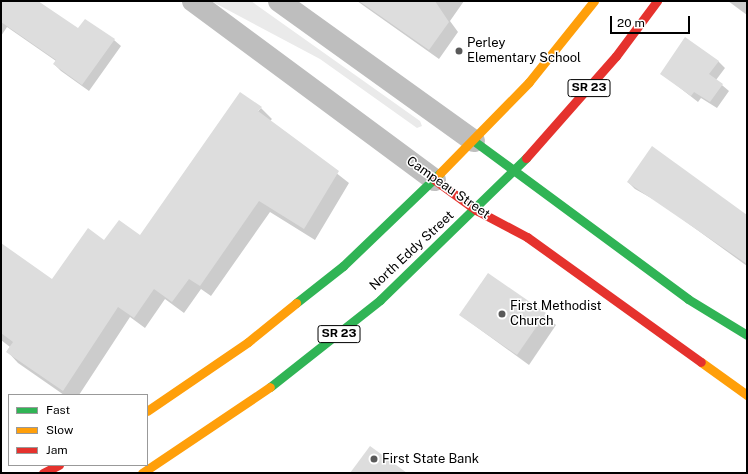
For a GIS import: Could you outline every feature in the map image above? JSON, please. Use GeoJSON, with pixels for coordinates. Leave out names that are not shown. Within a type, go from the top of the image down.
{"type":"FeatureCollection","features":[{"type":"Feature","properties":{"kind":"main road"},"geometry":{"type":"LineString","coordinates":[[148,410],[248,342],[343,266],[435,180],[474,141],[529,82],[594,1]]}},
{"type":"Feature","properties":{"kind":"main road","name":"North Eddy Street"},"geometry":{"type":"LineString","coordinates":[[142,473],[286,377],[380,300],[476,210],[515,170],[616,56],[656,1]]}},
{"type":"Feature","properties":{"kind":"main road"},"geometry":{"type":"LineString","coordinates":[[474,141],[515,170],[553,202],[688,299],[747,335]]}},
{"type":"Feature","properties":{"kind":"main road","name":"Campeau Street"},"geometry":{"type":"LineString","coordinates":[[435,180],[476,210],[527,237],[747,395]]}},
{"type":"Feature","properties":{"kind":"main road"},"geometry":{"type":"LineString","coordinates":[[43,473],[57,466]]}},
{"type":"Feature","properties":{"kind":"street","name":"Campeau Street"},"geometry":{"type":"LineString","coordinates":[[193,1],[435,180]]}},
{"type":"Feature","properties":{"kind":"street"},"geometry":{"type":"LineString","coordinates":[[278,1],[474,141]]}},
{"type":"Feature","properties":{"kind":"shaded area"},"geometry":{"type":"Polygon","coordinates":[[[211,1],[251,1],[420,121],[422,126],[417,128],[320,59],[211,1]]]}},
{"type":"Feature","properties":{"kind":"building"},"geometry":{"type":"Polygon","coordinates":[[[1,1],[38,1],[78,28],[85,19],[115,39],[82,85],[53,64],[56,60],[1,22],[1,1]]]}},
{"type":"Feature","properties":{"kind":"building"},"geometry":{"type":"Polygon","coordinates":[[[359,1],[435,1],[449,22],[429,50],[359,1]]]}},
{"type":"Feature","properties":{"kind":"building"},"geometry":{"type":"Polygon","coordinates":[[[685,37],[719,61],[709,74],[723,84],[710,102],[694,92],[691,96],[660,74],[685,37]]]}},
{"type":"Feature","properties":{"kind":"building"},"geometry":{"type":"Polygon","coordinates":[[[240,92],[262,107],[258,111],[339,171],[304,229],[259,201],[200,286],[189,279],[172,302],[154,289],[134,318],[118,307],[63,391],[6,352],[13,342],[1,333],[1,243],[52,279],[88,228],[104,240],[119,220],[140,235],[240,92]]]}},
{"type":"Feature","properties":{"kind":"building"},"geometry":{"type":"Polygon","coordinates":[[[652,146],[747,215],[747,264],[627,182],[652,146]]]}},
{"type":"Feature","properties":{"kind":"building","name":"First Methodist Church"},"geometry":{"type":"Polygon","coordinates":[[[488,273],[546,313],[517,355],[459,315],[488,273]]]}},
{"type":"Feature","properties":{"kind":"building","name":"First State Bank"},"geometry":{"type":"Polygon","coordinates":[[[370,446],[407,473],[350,473],[370,446]]]}},
{"type":"Feature","properties":{"kind":"traffic: fast"},"geometry":{"type":"LineString","coordinates":[[474,141],[688,299],[747,335]]}},
{"type":"Feature","properties":{"kind":"traffic: fast"},"geometry":{"type":"LineString","coordinates":[[270,387],[380,300],[526,158]]}},
{"type":"Feature","properties":{"kind":"traffic: fast"},"geometry":{"type":"LineString","coordinates":[[296,303],[343,266],[440,173]]}},
{"type":"Feature","properties":{"kind":"traffic: slow"},"geometry":{"type":"LineString","coordinates":[[440,173],[529,82],[594,1]]}},
{"type":"Feature","properties":{"kind":"traffic: slow"},"geometry":{"type":"LineString","coordinates":[[148,410],[248,342],[296,303]]}},
{"type":"Feature","properties":{"kind":"traffic: slow"},"geometry":{"type":"LineString","coordinates":[[701,362],[747,395]]}},
{"type":"Feature","properties":{"kind":"traffic: slow"},"geometry":{"type":"LineString","coordinates":[[142,473],[270,387]]}},
{"type":"Feature","properties":{"kind":"traffic: jam"},"geometry":{"type":"LineString","coordinates":[[526,158],[616,56],[657,1]]}},
{"type":"Feature","properties":{"kind":"traffic: jam"},"geometry":{"type":"LineString","coordinates":[[435,180],[476,210],[527,237],[701,362]]}},
{"type":"Feature","properties":{"kind":"traffic: jam"},"geometry":{"type":"LineString","coordinates":[[43,473],[57,466]]}},
{"type":"Feature","properties":{"kind":"place","name":"Perley Elementary School"},"geometry":{"type":"Point","coordinates":[459,51]}},
{"type":"Feature","properties":{"kind":"place","name":"First Methodist Church"},"geometry":{"type":"Point","coordinates":[502,314]}},
{"type":"Feature","properties":{"kind":"place","name":"First State Bank"},"geometry":{"type":"Point","coordinates":[374,459]}}]}
